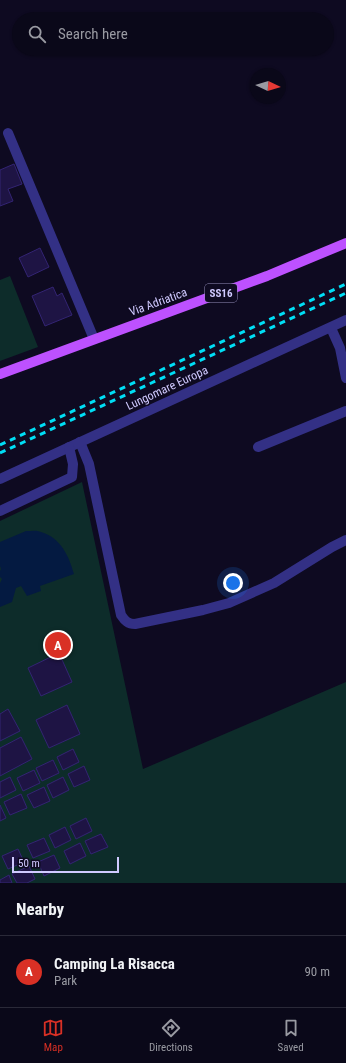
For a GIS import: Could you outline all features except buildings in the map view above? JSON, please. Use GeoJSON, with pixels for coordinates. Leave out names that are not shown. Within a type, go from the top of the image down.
{"type":"FeatureCollection","features":[{"type":"Feature","properties":{"kind":"main road","name":"Via Adriatica"},"geometry":{"type":"LineString","coordinates":[[0,374],[267,276],[346,242]]}},
{"type":"Feature","properties":{"kind":"street"},"geometry":{"type":"LineString","coordinates":[[8,132],[94,339]]}},
{"type":"Feature","properties":{"kind":"street","name":"Lungomare Europa"},"geometry":{"type":"LineString","coordinates":[[0,479],[346,320]]}},
{"type":"Feature","properties":{"kind":"street"},"geometry":{"type":"LineString","coordinates":[[331,328],[340,348],[346,378]]}},
{"type":"Feature","properties":{"kind":"street"},"geometry":{"type":"LineString","coordinates":[[258,447],[346,411]]}},
{"type":"Feature","properties":{"kind":"street"},"geometry":{"type":"LineString","coordinates":[[80,442],[89,464],[121,615],[125,621],[130,624],[203,610],[229,603],[274,583],[346,540]]}},
{"type":"Feature","properties":{"kind":"street"},"geometry":{"type":"LineString","coordinates":[[0,511],[72,477],[73,464],[70,447]]}},
{"type":"Feature","properties":{"kind":"green space"},"geometry":{"type":"Polygon","coordinates":[[[10,276],[38,347],[0,361],[0,280],[10,276]]]}},
{"type":"Feature","properties":{"kind":"green space"},"geometry":{"type":"Polygon","coordinates":[[[82,482],[143,769],[346,682],[346,883],[0,883],[0,521],[82,482]]]}},
{"type":"Feature","properties":{"kind":"water"},"geometry":{"type":"Polygon","coordinates":[[[26,531],[39,531],[48,535],[59,543],[67,554],[74,574],[40,586],[41,591],[27,596],[21,586],[16,588],[12,602],[0,607],[0,583],[2,579],[0,577],[0,542],[26,531]]]}},
{"type":"Feature","properties":{"kind":"railway"},"geometry":{"type":"LineString","coordinates":[[0,445],[346,284]]}},
{"type":"Feature","properties":{"kind":"railway"},"geometry":{"type":"LineString","coordinates":[[0,453],[346,293]]}},
{"type":"Feature","properties":{"kind":"place","name":"Camping La Risacca"},"geometry":{"type":"Point","coordinates":[58,645]}}]}
